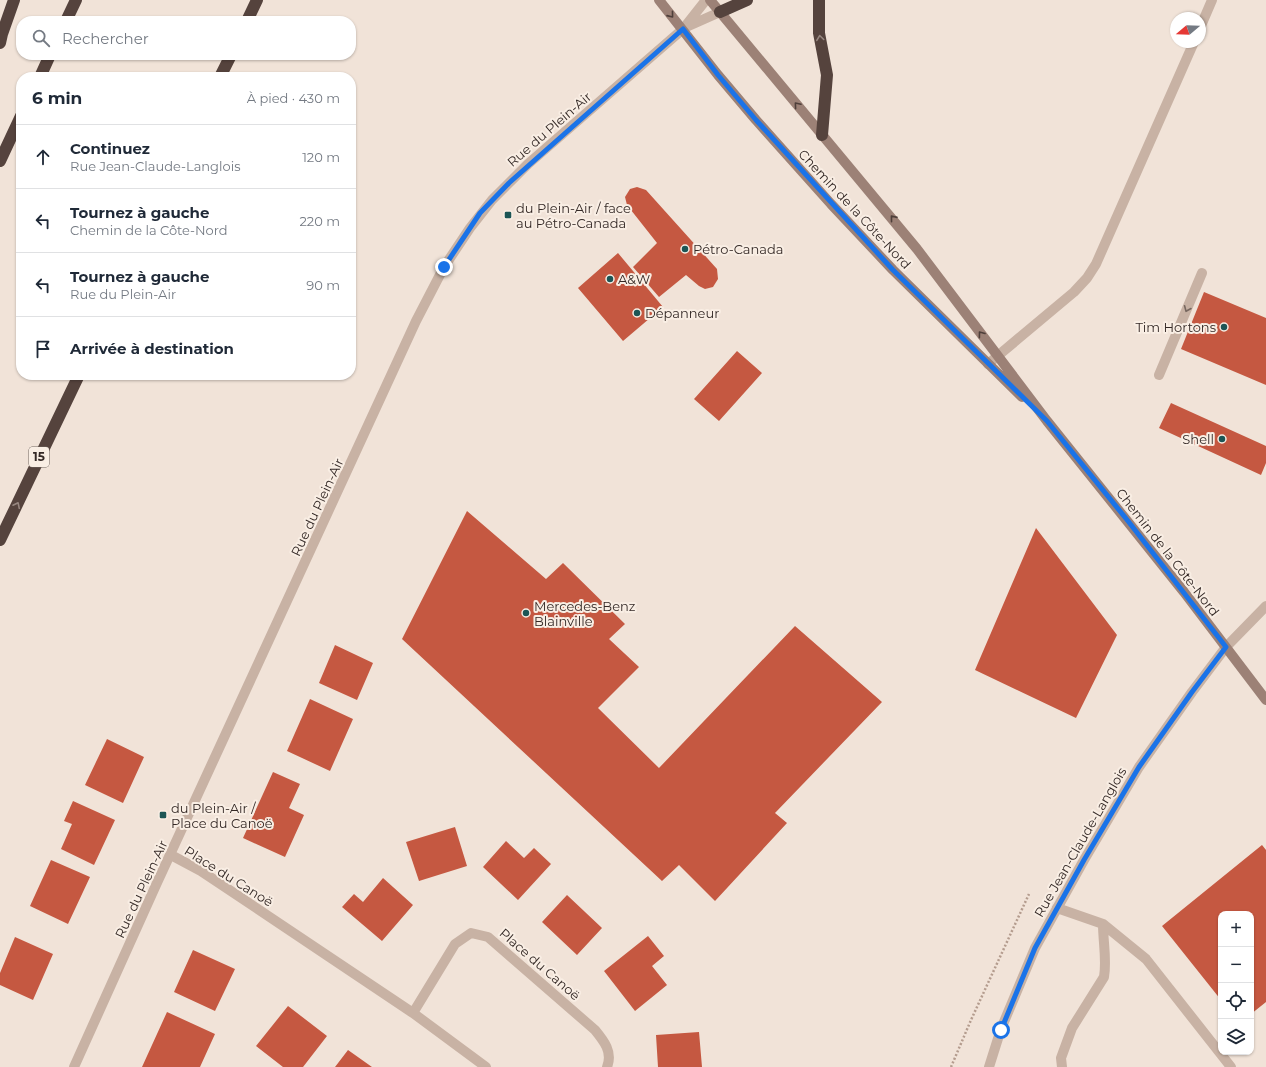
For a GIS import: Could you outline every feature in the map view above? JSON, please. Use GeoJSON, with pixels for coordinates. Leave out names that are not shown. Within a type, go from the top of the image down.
{"type":"FeatureCollection","features":[{"type":"Feature","properties":{"kind":"highway"},"geometry":{"type":"LineString","coordinates":[[0,43],[14,0]]}},
{"type":"Feature","properties":{"kind":"highway"},"geometry":{"type":"LineString","coordinates":[[68,16],[76,0]]}},
{"type":"Feature","properties":{"kind":"highway"},"geometry":{"type":"LineString","coordinates":[[249,16],[257,0]]}},
{"type":"Feature","properties":{"kind":"highway"},"geometry":{"type":"LineString","coordinates":[[720,12],[747,0]]}},
{"type":"Feature","properties":{"kind":"highway"},"geometry":{"type":"LineString","coordinates":[[819,0],[819,33],[827,75],[822,135]]}},
{"type":"Feature","properties":{"kind":"highway"},"geometry":{"type":"LineString","coordinates":[[42,72],[48,60]]}},
{"type":"Feature","properties":{"kind":"highway"},"geometry":{"type":"LineString","coordinates":[[222,72],[228,60]]}},
{"type":"Feature","properties":{"kind":"highway"},"geometry":{"type":"LineString","coordinates":[[0,161],[16,127]]}},
{"type":"Feature","properties":{"kind":"highway","name":"15"},"geometry":{"type":"LineString","coordinates":[[0,540],[77,380]]}},
{"type":"Feature","properties":{"kind":"street","name":"Chemin de la Côte-Nord"},"geometry":{"type":"LineString","coordinates":[[660,0],[718,75],[831,204],[893,270],[1047,421]]}},
{"type":"Feature","properties":{"kind":"street","name":"Rue du Plein-Air"},"geometry":{"type":"LineString","coordinates":[[74,1067],[416,321],[444,267],[480,213],[509,183],[683,29],[706,0]]}},
{"type":"Feature","properties":{"kind":"street","name":"Chemin de la Côte-Nord"},"geometry":{"type":"LineString","coordinates":[[710,0],[917,249],[1047,421],[1128,521],[1266,700]]}},
{"type":"Feature","properties":{"kind":"street"},"geometry":{"type":"LineString","coordinates":[[1206,14],[1212,0]]}},
{"type":"Feature","properties":{"kind":"street","name":"Rue du Plein-Air"},"geometry":{"type":"LineString","coordinates":[[683,29],[720,12]]}},
{"type":"Feature","properties":{"kind":"street"},"geometry":{"type":"LineString","coordinates":[[988,364],[1074,292],[1087,278],[1096,264],[1191,48]]}},
{"type":"Feature","properties":{"kind":"street"},"geometry":{"type":"LineString","coordinates":[[1159,375],[1202,273]]}},
{"type":"Feature","properties":{"kind":"street","name":"Rue Jean-Claude-Langlois"},"geometry":{"type":"LineString","coordinates":[[989,1067],[1001,1030],[1032,955],[1057,908],[1139,767],[1226,647],[1266,606]]}},
{"type":"Feature","properties":{"kind":"street","name":"Place du Canoë"},"geometry":{"type":"LineString","coordinates":[[171,855],[201,871],[413,1013],[486,1067]]}},
{"type":"Feature","properties":{"kind":"street"},"geometry":{"type":"LineString","coordinates":[[1057,908],[1103,924],[1146,959],[1231,1067]]}},
{"type":"Feature","properties":{"kind":"street"},"geometry":{"type":"LineString","coordinates":[[1062,1067],[1061,1058],[1072,1028],[1104,977],[1106,967],[1103,943],[1103,924]]}},
{"type":"Feature","properties":{"kind":"street","name":"Place du Canoë"},"geometry":{"type":"LineString","coordinates":[[413,1013],[455,944],[471,933],[488,937],[595,1030],[607,1044],[610,1061],[607,1067]]}},
{"type":"Feature","properties":{"kind":"path"},"geometry":{"type":"LineString","coordinates":[[951,1067],[1029,894]]}},
{"type":"Feature","properties":{"kind":"building"},"geometry":{"type":"Polygon","coordinates":[[[637,187],[646,190],[717,269],[718,279],[713,287],[705,289],[686,275],[659,297],[633,267],[657,243],[627,205],[625,197],[630,189],[637,187]]]}},
{"type":"Feature","properties":{"kind":"building"},"geometry":{"type":"Polygon","coordinates":[[[618,253],[663,307],[623,341],[578,288],[618,253]]]}},
{"type":"Feature","properties":{"kind":"building"},"geometry":{"type":"Polygon","coordinates":[[[1204,292],[1266,318],[1266,385],[1181,349],[1204,292]]]}},
{"type":"Feature","properties":{"kind":"building"},"geometry":{"type":"Polygon","coordinates":[[[737,351],[762,373],[719,421],[694,399],[737,351]]]}},
{"type":"Feature","properties":{"kind":"building"},"geometry":{"type":"Polygon","coordinates":[[[1171,403],[1266,446],[1266,463],[1261,475],[1159,428],[1171,403]]]}},
{"type":"Feature","properties":{"kind":"building"},"geometry":{"type":"Polygon","coordinates":[[[467,511],[546,579],[563,563],[625,624],[609,639],[639,667],[598,708],[659,768],[795,626],[882,702],[775,813],[787,823],[715,901],[679,865],[662,881],[402,639],[467,511]]]}},
{"type":"Feature","properties":{"kind":"building"},"geometry":{"type":"Polygon","coordinates":[[[1036,528],[1117,635],[1076,718],[975,670],[1036,528]]]}},
{"type":"Feature","properties":{"kind":"building"},"geometry":{"type":"Polygon","coordinates":[[[335,645],[373,663],[357,700],[319,683],[335,645]]]}},
{"type":"Feature","properties":{"kind":"building"},"geometry":{"type":"Polygon","coordinates":[[[310,699],[353,719],[330,771],[287,751],[310,699]]]}},
{"type":"Feature","properties":{"kind":"building"},"geometry":{"type":"Polygon","coordinates":[[[107,739],[144,757],[123,803],[85,785],[107,739]]]}},
{"type":"Feature","properties":{"kind":"building"},"geometry":{"type":"Polygon","coordinates":[[[273,772],[300,784],[289,808],[304,815],[285,857],[243,838],[273,772]]]}},
{"type":"Feature","properties":{"kind":"building"},"geometry":{"type":"Polygon","coordinates":[[[73,801],[115,820],[94,865],[61,849],[72,824],[64,821],[73,801]]]}},
{"type":"Feature","properties":{"kind":"building"},"geometry":{"type":"Polygon","coordinates":[[[455,827],[467,866],[419,881],[406,842],[455,827]]]}},
{"type":"Feature","properties":{"kind":"building"},"geometry":{"type":"Polygon","coordinates":[[[506,841],[524,858],[534,848],[551,864],[518,900],[483,867],[506,841]]]}},
{"type":"Feature","properties":{"kind":"building"},"geometry":{"type":"Polygon","coordinates":[[[1262,845],[1266,850],[1266,1002],[1254,1012],[1254,911],[1218,911],[1218,996],[1162,926],[1262,845]]]}},
{"type":"Feature","properties":{"kind":"building"},"geometry":{"type":"Polygon","coordinates":[[[51,860],[90,877],[68,924],[30,906],[51,860]]]}},
{"type":"Feature","properties":{"kind":"building"},"geometry":{"type":"Polygon","coordinates":[[[383,878],[413,905],[382,941],[342,907],[354,894],[363,902],[383,878]]]}},
{"type":"Feature","properties":{"kind":"building"},"geometry":{"type":"Polygon","coordinates":[[[567,895],[602,928],[577,955],[542,922],[567,895]]]}},
{"type":"Feature","properties":{"kind":"building"},"geometry":{"type":"Polygon","coordinates":[[[648,936],[664,956],[652,966],[667,985],[635,1011],[604,971],[648,936]]]}},
{"type":"Feature","properties":{"kind":"building"},"geometry":{"type":"Polygon","coordinates":[[[15,937],[53,954],[33,1000],[0,985],[0,973],[15,937]]]}},
{"type":"Feature","properties":{"kind":"building"},"geometry":{"type":"Polygon","coordinates":[[[193,950],[235,969],[215,1011],[174,992],[193,950]]]}},
{"type":"Feature","properties":{"kind":"building"},"geometry":{"type":"Polygon","coordinates":[[[288,1006],[327,1036],[303,1067],[283,1067],[256,1046],[288,1006]]]}},
{"type":"Feature","properties":{"kind":"building"},"geometry":{"type":"Polygon","coordinates":[[[167,1012],[215,1034],[200,1067],[142,1067],[167,1012]]]}},
{"type":"Feature","properties":{"kind":"building"},"geometry":{"type":"Polygon","coordinates":[[[699,1032],[702,1067],[658,1067],[656,1035],[699,1032]]]}},
{"type":"Feature","properties":{"kind":"building"},"geometry":{"type":"Polygon","coordinates":[[[348,1050],[372,1067],[335,1067],[348,1050]]]}},
{"type":"Feature","properties":{"kind":"place","name":"du Plein-Air / face au Pétro-Canada"},"geometry":{"type":"Point","coordinates":[508,215]}},
{"type":"Feature","properties":{"kind":"place","name":"Pétro-Canada"},"geometry":{"type":"Point","coordinates":[685,249]}},
{"type":"Feature","properties":{"kind":"place","name":"A&W"},"geometry":{"type":"Point","coordinates":[610,279]}},
{"type":"Feature","properties":{"kind":"place","name":"Dépanneur"},"geometry":{"type":"Point","coordinates":[637,313]}},
{"type":"Feature","properties":{"kind":"place","name":"Tim Hortons"},"geometry":{"type":"Point","coordinates":[1224,327]}},
{"type":"Feature","properties":{"kind":"place","name":"Shell"},"geometry":{"type":"Point","coordinates":[1222,439]}},
{"type":"Feature","properties":{"kind":"place","name":"Mercedes-Benz Blainville"},"geometry":{"type":"Point","coordinates":[526,613]}},
{"type":"Feature","properties":{"kind":"place","name":"du Plein-Air / Place du Canoë"},"geometry":{"type":"Point","coordinates":[163,815]}},
{"type":"Feature","properties":{"kind":"route"},"geometry":{"type":"LineString","coordinates":[[444,267],[480,213],[528,164],[683,29],[718,75],[756,120],[831,204],[893,270],[1047,421],[1128,521],[1226,647],[1139,767],[1084,860],[1035,948],[1001,1030]]}}]}
